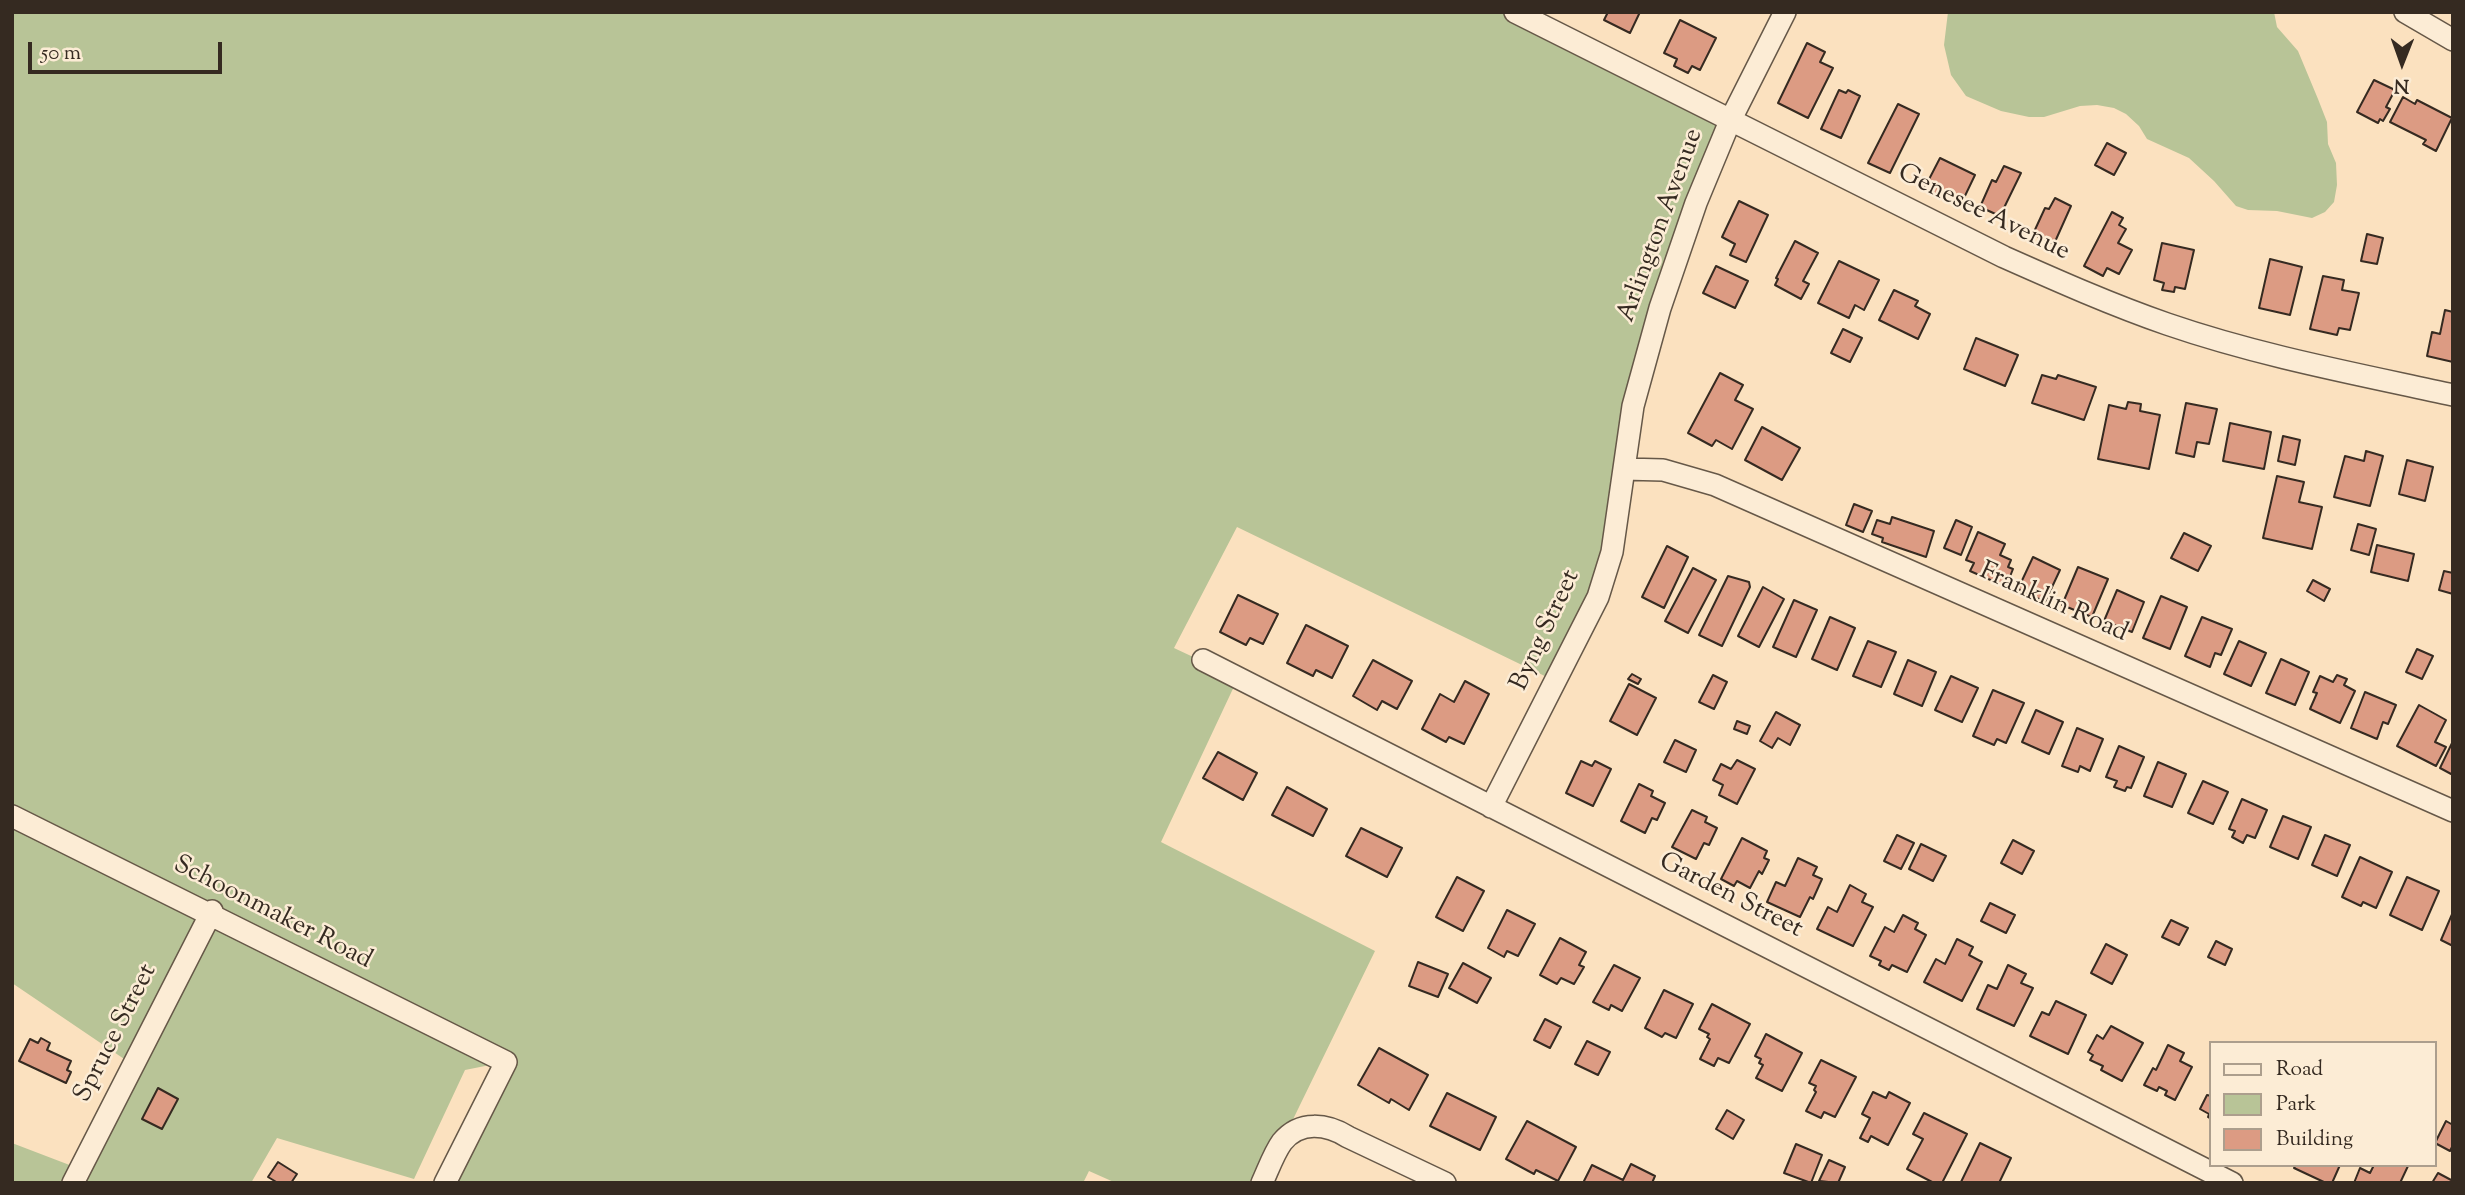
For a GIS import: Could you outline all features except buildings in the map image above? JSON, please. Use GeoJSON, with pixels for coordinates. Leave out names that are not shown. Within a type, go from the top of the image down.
{"type":"FeatureCollection","features":[{"type":"Feature","properties":{"kind":"street","name":"Genesee Avenue"},"geometry":{"type":"LineString","coordinates":[[1515,12],[2004,257],[2078,291],[2169,325],[2262,352],[2453,395]]}},
{"type":"Feature","properties":{"kind":"street","name":"Arlington Avenue"},"geometry":{"type":"LineString","coordinates":[[1624,469],[1633,406],[1660,308],[1696,203],[1730,121],[1785,12]]}},
{"type":"Feature","properties":{"kind":"street"},"geometry":{"type":"LineString","coordinates":[[2404,12],[2453,40]]}},
{"type":"Feature","properties":{"kind":"street","name":"Byng Street"},"geometry":{"type":"LineString","coordinates":[[1491,807],[1598,597],[1612,551],[1624,469]]}},
{"type":"Feature","properties":{"kind":"street","name":"Franklin Road"},"geometry":{"type":"LineString","coordinates":[[1624,469],[1663,470],[1715,485],[2453,811]]}},
{"type":"Feature","properties":{"kind":"street","name":"Garden Street"},"geometry":{"type":"LineString","coordinates":[[1203,660],[2232,1183]]}},
{"type":"Feature","properties":{"kind":"street","name":"Schoonmaker Road"},"geometry":{"type":"LineString","coordinates":[[12,816],[506,1062],[445,1183]]}},
{"type":"Feature","properties":{"kind":"street","name":"Spruce Street"},"geometry":{"type":"LineString","coordinates":[[73,1183],[211,913]]}},
{"type":"Feature","properties":{"kind":"street"},"geometry":{"type":"LineString","coordinates":[[1262,1183],[1282,1143],[1296,1130],[1318,1125],[1334,1129],[1445,1183]]}},
{"type":"Feature","properties":{"kind":"green space"},"geometry":{"type":"Polygon","coordinates":[[[12,12],[1515,12],[1730,121],[1660,308],[1612,551],[1555,681],[1237,527],[1174,648],[1238,678],[1161,842],[1375,951],[1262,1183],[1116,1183],[1089,1171],[1083,1183],[445,1183],[505,1062],[465,1070],[414,1179],[277,1138],[251,1183],[12,1183],[12,1143],[80,1169],[133,1065],[12,983],[12,12]]]}},
{"type":"Feature","properties":{"kind":"green space"},"geometry":{"type":"Polygon","coordinates":[[[1948,12],[2274,12],[2277,27],[2298,51],[2327,122],[2328,144],[2336,163],[2337,185],[2334,202],[2325,212],[2312,218],[2277,211],[2248,210],[2236,206],[2189,158],[2147,139],[2139,126],[2126,114],[2114,108],[2080,106],[2044,117],[2029,117],[2001,111],[1966,96],[1951,75],[1944,45],[1948,12]]]}}]}
